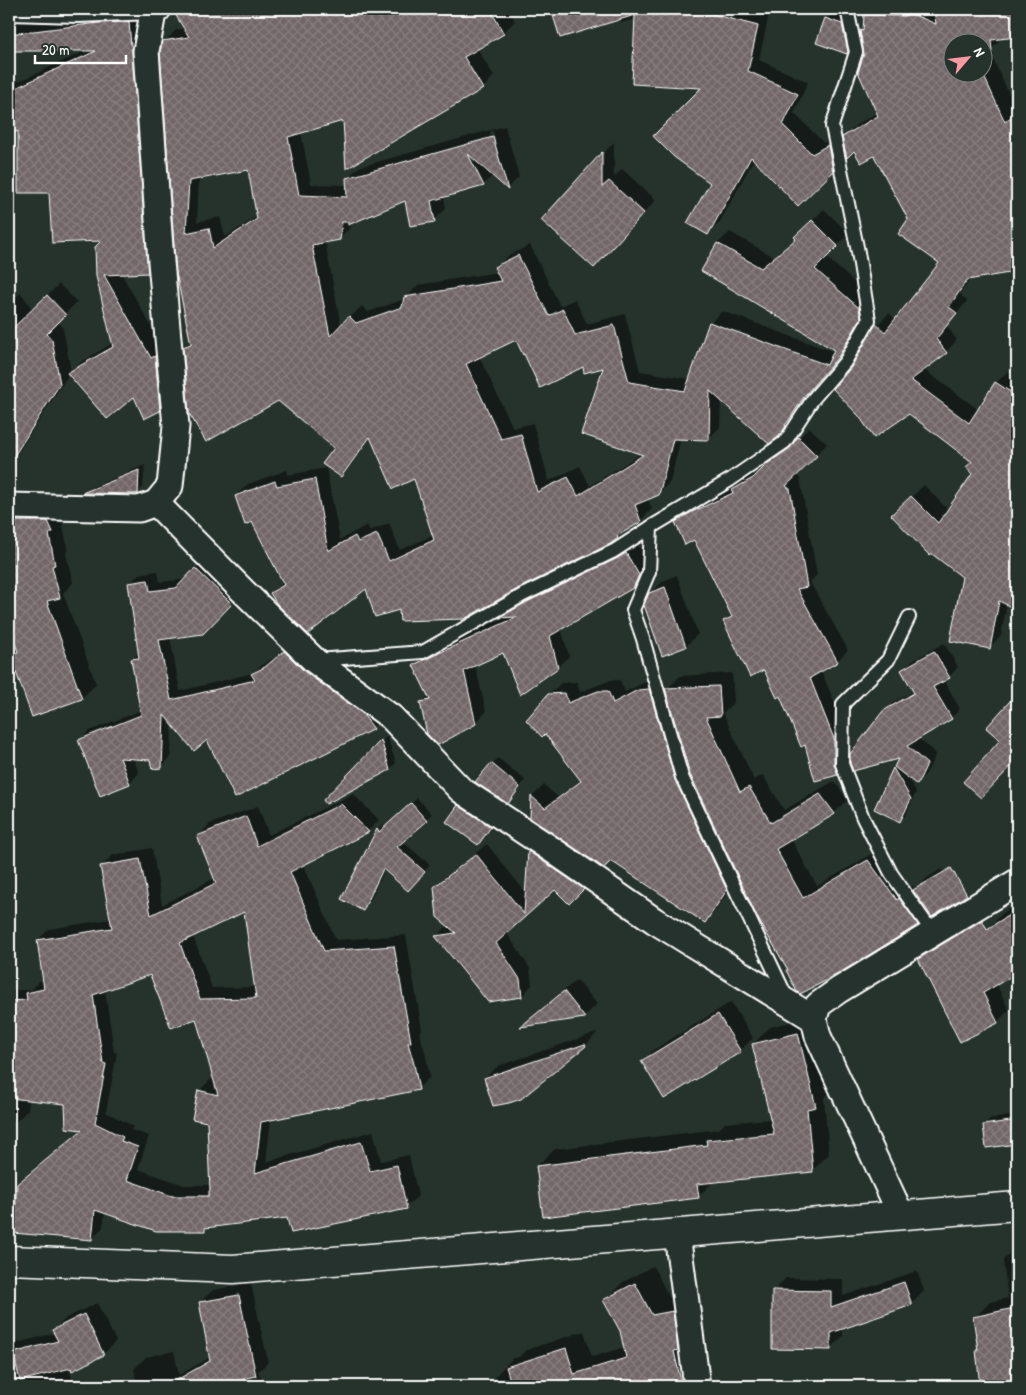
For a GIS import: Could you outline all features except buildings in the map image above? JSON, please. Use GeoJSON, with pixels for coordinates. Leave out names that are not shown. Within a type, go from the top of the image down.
{"type":"FeatureCollection","features":[{"type":"Feature","properties":{"kind":"street"},"geometry":{"type":"LineString","coordinates":[[9,506],[139,509],[156,503],[170,486],[176,426],[161,262],[146,52],[156,11]]}},
{"type":"Feature","properties":{"kind":"street"},"geometry":{"type":"LineString","coordinates":[[156,503],[315,661],[391,717],[461,790],[655,921],[814,1019]]}},
{"type":"Feature","properties":{"kind":"street"},"geometry":{"type":"LineString","coordinates":[[901,1215],[818,1036],[814,1019],[818,1005],[839,990],[1017,882]]}},
{"type":"Feature","properties":{"kind":"street"},"geometry":{"type":"LineString","coordinates":[[9,1260],[233,1269],[1017,1206]]}},
{"type":"Feature","properties":{"kind":"street"},"geometry":{"type":"LineString","coordinates":[[677,1234],[697,1386]]}},
{"type":"Feature","properties":{"kind":"lane"},"geometry":{"type":"LineString","coordinates":[[315,661],[423,652],[523,595],[614,551],[730,480],[785,442],[813,399],[845,362],[869,320],[858,252],[832,126],[856,52],[847,9]]}},
{"type":"Feature","properties":{"kind":"lane"},"geometry":{"type":"LineString","coordinates":[[9,14],[78,16],[156,11]]}},
{"type":"Feature","properties":{"kind":"lane"},"geometry":{"type":"LineString","coordinates":[[651,527],[649,572],[632,610],[643,639],[682,777],[790,1005]]}},
{"type":"Feature","properties":{"kind":"lane"},"geometry":{"type":"LineString","coordinates":[[909,617],[888,660],[843,704],[842,764],[863,818],[891,873],[933,933]]}}]}
